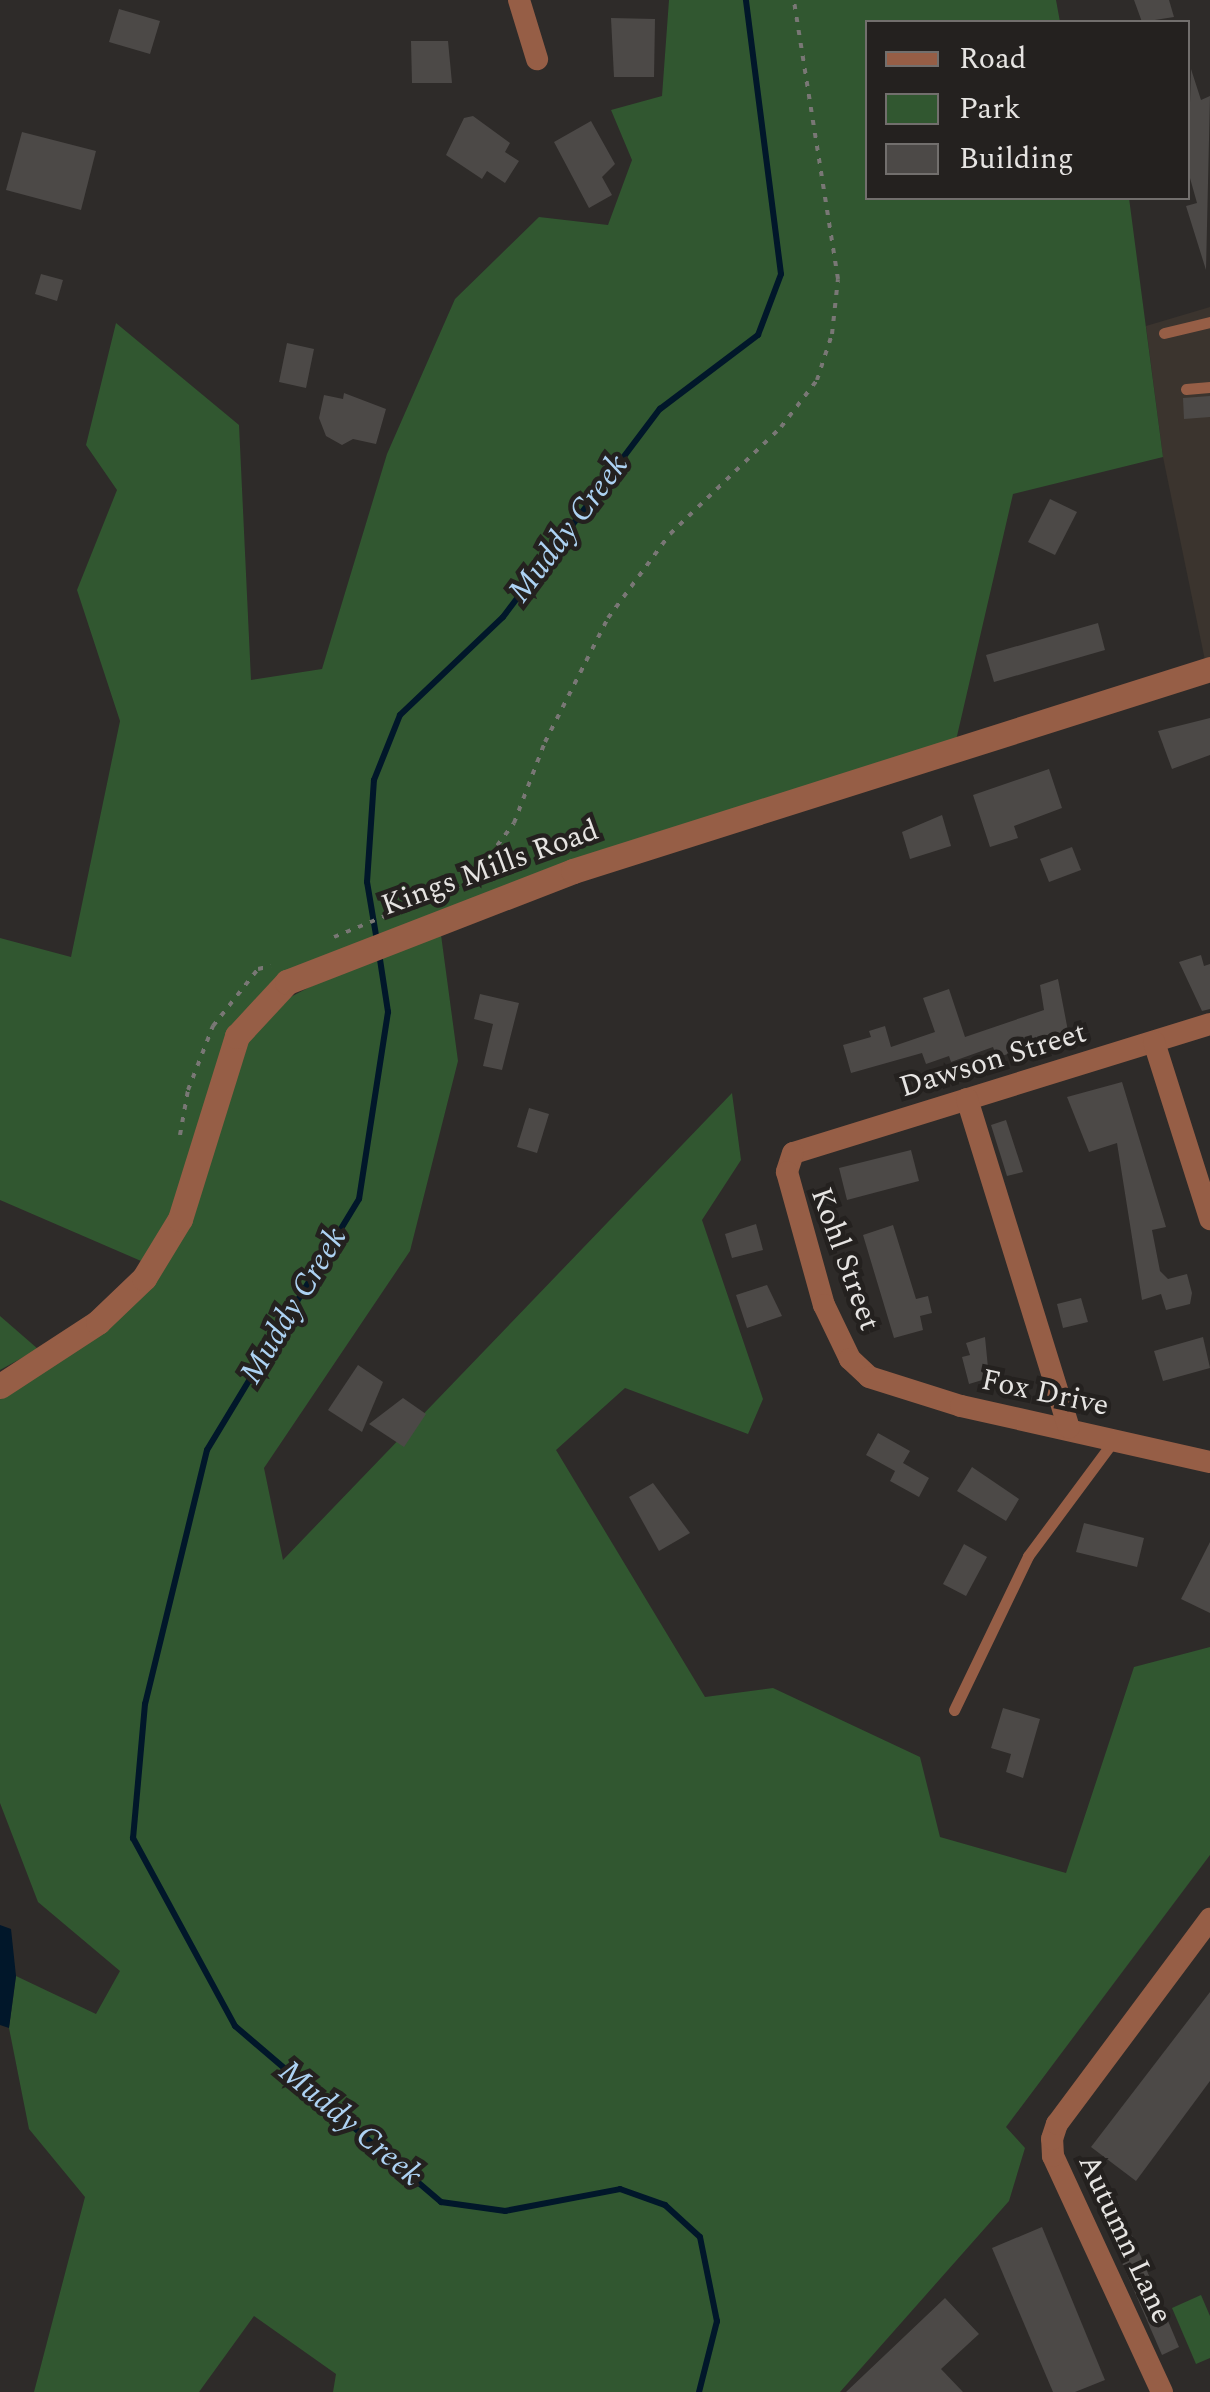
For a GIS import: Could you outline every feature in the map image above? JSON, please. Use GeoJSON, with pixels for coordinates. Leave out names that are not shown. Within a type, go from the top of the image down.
{"type":"FeatureCollection","features":[{"type":"Feature","properties":{"kind":"street"},"geometry":{"type":"LineString","coordinates":[[519,0],[537,59]]}},
{"type":"Feature","properties":{"kind":"street","name":"Kings Mills Road"},"geometry":{"type":"LineString","coordinates":[[0,1386],[98,1322],[144,1278],[180,1219],[236,1036],[262,1004],[320,954],[436,908],[1210,669]]}},
{"type":"Feature","properties":{"kind":"street","name":"Dawson Street"},"geometry":{"type":"LineString","coordinates":[[793,1153],[1210,1024]]}},
{"type":"Feature","properties":{"kind":"street"},"geometry":{"type":"LineString","coordinates":[[1154,1042],[1206,1190],[1210,1219]]}},
{"type":"Feature","properties":{"kind":"street"},"geometry":{"type":"LineString","coordinates":[[967,1099],[1069,1428]]}},
{"type":"Feature","properties":{"kind":"street","name":"Kohl Street"},"geometry":{"type":"LineString","coordinates":[[793,1153],[787,1185],[806,1256],[835,1333],[869,1377]]}},
{"type":"Feature","properties":{"kind":"street","name":"Fox Drive"},"geometry":{"type":"LineString","coordinates":[[869,1377],[961,1406],[1210,1462]]}},
{"type":"Feature","properties":{"kind":"street","name":"Autumn Lane"},"geometry":{"type":"LineString","coordinates":[[1162,2392],[1053,2156],[1052,2139],[1057,2124],[1210,1919]]}},
{"type":"Feature","properties":{"kind":"lane"},"geometry":{"type":"LineString","coordinates":[[1164,333],[1210,322]]}},
{"type":"Feature","properties":{"kind":"lane"},"geometry":{"type":"LineString","coordinates":[[1186,389],[1210,387]]}},
{"type":"Feature","properties":{"kind":"lane"},"geometry":{"type":"LineString","coordinates":[[954,1710],[1028,1556],[1114,1439]]}},
{"type":"Feature","properties":{"kind":"path"},"geometry":{"type":"LineString","coordinates":[[320,954],[354,926],[436,908],[471,881],[514,823],[545,742],[608,618],[670,534],[781,427],[817,380],[832,334],[838,279],[794,0]]}},
{"type":"Feature","properties":{"kind":"path"},"geometry":{"type":"LineString","coordinates":[[436,908],[471,881]]}},
{"type":"Feature","properties":{"kind":"path"},"geometry":{"type":"LineString","coordinates":[[179,1140],[188,1090],[213,1026],[258,969],[283,962]]}},
{"type":"Feature","properties":{"kind":"shaded area"},"geometry":{"type":"Polygon","coordinates":[[[1210,307],[1207,670],[1163,457],[1146,326],[1210,307]]]}},
{"type":"Feature","properties":{"kind":"green space"},"geometry":{"type":"Polygon","coordinates":[[[669,0],[1056,0],[1060,20],[865,20],[865,200],[1129,200],[1163,457],[1013,494],[954,749],[439,920],[458,1061],[410,1251],[264,1468],[283,1560],[732,1093],[741,1160],[702,1220],[763,1399],[748,1434],[625,1388],[556,1450],[705,1697],[773,1688],[920,1757],[940,1837],[1066,1873],[1134,1667],[1210,1647],[1210,1855],[1006,2127],[1025,2148],[1009,2201],[840,2392],[333,2392],[336,2374],[254,2316],[199,2392],[34,2392],[85,2197],[29,2129],[9,2028],[16,1976],[96,2014],[120,1971],[38,1902],[0,1803],[0,1386],[47,1358],[148,1264],[0,1200],[0,938],[71,957],[120,721],[77,590],[117,490],[86,445],[116,323],[239,425],[251,680],[322,669],[387,454],[455,299],[539,217],[608,225],[632,160],[611,110],[662,96],[669,0]],[[425,927],[316,967],[254,1016],[425,927]]]}},
{"type":"Feature","properties":{"kind":"green space"},"geometry":{"type":"Polygon","coordinates":[[[0,1316],[38,1349],[0,1370],[0,1316]]]}},
{"type":"Feature","properties":{"kind":"green space"},"geometry":{"type":"Polygon","coordinates":[[[1201,2295],[1210,2316],[1210,2358],[1196,2364],[1172,2308],[1201,2295]]]}},
{"type":"Feature","properties":{"kind":"water"},"geometry":{"type":"Polygon","coordinates":[[[0,1925],[11,1929],[16,1976],[9,2028],[0,2025],[0,1925]]]}},
{"type":"Feature","properties":{"kind":"building"},"geometry":{"type":"Polygon","coordinates":[[[1134,0],[1169,0],[1174,17],[1141,20],[1134,0]]]}},
{"type":"Feature","properties":{"kind":"building"},"geometry":{"type":"Polygon","coordinates":[[[119,9],[160,21],[150,54],[109,42],[119,9]]]}},
{"type":"Feature","properties":{"kind":"building"},"geometry":{"type":"Polygon","coordinates":[[[611,18],[655,19],[654,77],[614,77],[611,18]]]}},
{"type":"Feature","properties":{"kind":"building"},"geometry":{"type":"Polygon","coordinates":[[[411,41],[448,41],[452,83],[412,83],[411,41]]]}},
{"type":"Feature","properties":{"kind":"building"},"geometry":{"type":"Polygon","coordinates":[[[1191,69],[1201,100],[1210,96],[1206,270],[1186,206],[1197,203],[1190,178],[1191,69]]]}},
{"type":"Feature","properties":{"kind":"building"},"geometry":{"type":"Polygon","coordinates":[[[473,116],[510,143],[505,152],[519,161],[505,183],[487,171],[482,179],[446,155],[464,118],[473,116]]]}},
{"type":"Feature","properties":{"kind":"building"},"geometry":{"type":"Polygon","coordinates":[[[591,121],[615,164],[602,177],[612,195],[589,208],[554,142],[591,121]]]}},
{"type":"Feature","properties":{"kind":"building"},"geometry":{"type":"Polygon","coordinates":[[[22,132],[96,151],[81,210],[6,190],[22,132]]]}},
{"type":"Feature","properties":{"kind":"building"},"geometry":{"type":"Polygon","coordinates":[[[41,274],[63,280],[57,301],[35,294],[41,274]]]}},
{"type":"Feature","properties":{"kind":"building"},"geometry":{"type":"Polygon","coordinates":[[[287,343],[314,349],[306,388],[279,382],[287,343]]]}},
{"type":"Feature","properties":{"kind":"building"},"geometry":{"type":"Polygon","coordinates":[[[344,393],[386,409],[376,444],[353,439],[342,445],[326,436],[319,418],[324,395],[343,399],[344,393]]]}},
{"type":"Feature","properties":{"kind":"building"},"geometry":{"type":"Polygon","coordinates":[[[1210,396],[1210,417],[1184,419],[1183,398],[1210,396]]]}},
{"type":"Feature","properties":{"kind":"building"},"geometry":{"type":"Polygon","coordinates":[[[1050,499],[1077,512],[1055,555],[1028,542],[1050,499]]]}},
{"type":"Feature","properties":{"kind":"building"},"geometry":{"type":"Polygon","coordinates":[[[1098,623],[1105,650],[994,682],[986,655],[1098,623]]]}},
{"type":"Feature","properties":{"kind":"building"},"geometry":{"type":"Polygon","coordinates":[[[1210,718],[1210,755],[1172,769],[1158,731],[1210,718]]]}},
{"type":"Feature","properties":{"kind":"building"},"geometry":{"type":"Polygon","coordinates":[[[1049,769],[1062,808],[1014,826],[1018,838],[990,847],[973,795],[1049,769]]]}},
{"type":"Feature","properties":{"kind":"building"},"geometry":{"type":"Polygon","coordinates":[[[942,815],[951,846],[910,859],[902,832],[942,815]]]}},
{"type":"Feature","properties":{"kind":"building"},"geometry":{"type":"Polygon","coordinates":[[[1072,847],[1081,870],[1049,882],[1040,859],[1072,847]]]}},
{"type":"Feature","properties":{"kind":"building"},"geometry":{"type":"Polygon","coordinates":[[[1201,955],[1204,966],[1210,964],[1210,1009],[1202,1011],[1179,962],[1201,955]]]}},
{"type":"Feature","properties":{"kind":"building"},"geometry":{"type":"Polygon","coordinates":[[[1058,979],[1068,1031],[997,1058],[993,1047],[951,1062],[949,1056],[926,1064],[922,1053],[851,1073],[843,1045],[871,1037],[869,1031],[885,1026],[891,1047],[935,1032],[923,998],[949,989],[965,1037],[1044,1010],[1040,985],[1058,979]]]}},
{"type":"Feature","properties":{"kind":"building"},"geometry":{"type":"Polygon","coordinates":[[[480,994],[519,1003],[502,1070],[483,1066],[493,1024],[474,1019],[480,994]]]}},
{"type":"Feature","properties":{"kind":"building"},"geometry":{"type":"Polygon","coordinates":[[[1122,1082],[1166,1227],[1152,1230],[1160,1271],[1168,1279],[1187,1274],[1192,1293],[1190,1304],[1166,1310],[1161,1294],[1142,1300],[1117,1143],[1089,1152],[1067,1097],[1122,1082]]]}},
{"type":"Feature","properties":{"kind":"building"},"geometry":{"type":"Polygon","coordinates":[[[529,1108],[549,1114],[537,1153],[517,1147],[529,1108]]]}},
{"type":"Feature","properties":{"kind":"building"},"geometry":{"type":"Polygon","coordinates":[[[1006,1120],[1023,1172],[1007,1176],[991,1125],[1006,1120]]]}},
{"type":"Feature","properties":{"kind":"building"},"geometry":{"type":"Polygon","coordinates":[[[911,1150],[919,1181],[847,1200],[839,1168],[911,1150]]]}},
{"type":"Feature","properties":{"kind":"building"},"geometry":{"type":"Polygon","coordinates":[[[756,1224],[763,1250],[732,1258],[725,1234],[756,1224]]]}},
{"type":"Feature","properties":{"kind":"building"},"geometry":{"type":"Polygon","coordinates":[[[893,1225],[916,1299],[928,1296],[932,1313],[920,1316],[923,1330],[894,1338],[863,1235],[893,1225]]]}},
{"type":"Feature","properties":{"kind":"building"},"geometry":{"type":"Polygon","coordinates":[[[767,1285],[782,1316],[747,1328],[736,1295],[767,1285]]]}},
{"type":"Feature","properties":{"kind":"building"},"geometry":{"type":"Polygon","coordinates":[[[1081,1298],[1088,1322],[1063,1328],[1057,1304],[1081,1298]]]}},
{"type":"Feature","properties":{"kind":"building"},"geometry":{"type":"Polygon","coordinates":[[[985,1337],[989,1378],[969,1384],[962,1357],[970,1355],[966,1343],[985,1337]]]}},
{"type":"Feature","properties":{"kind":"building"},"geometry":{"type":"Polygon","coordinates":[[[1203,1337],[1210,1368],[1163,1381],[1154,1351],[1203,1337]]]}},
{"type":"Feature","properties":{"kind":"building"},"geometry":{"type":"Polygon","coordinates":[[[358,1365],[383,1382],[362,1432],[328,1410],[358,1365]]]}},
{"type":"Feature","properties":{"kind":"building"},"geometry":{"type":"Polygon","coordinates":[[[403,1398],[426,1414],[404,1447],[369,1424],[403,1398]]]}},
{"type":"Feature","properties":{"kind":"building"},"geometry":{"type":"Polygon","coordinates":[[[878,1433],[910,1451],[903,1463],[929,1478],[919,1497],[890,1481],[895,1471],[866,1455],[878,1433]]]}},
{"type":"Feature","properties":{"kind":"building"},"geometry":{"type":"Polygon","coordinates":[[[972,1467],[1019,1499],[1006,1521],[957,1491],[972,1467]]]}},
{"type":"Feature","properties":{"kind":"building"},"geometry":{"type":"Polygon","coordinates":[[[653,1483],[690,1533],[659,1551],[629,1497],[653,1483]]]}},
{"type":"Feature","properties":{"kind":"building"},"geometry":{"type":"Polygon","coordinates":[[[1084,1523],[1144,1538],[1137,1567],[1076,1552],[1084,1523]]]}},
{"type":"Feature","properties":{"kind":"building"},"geometry":{"type":"Polygon","coordinates":[[[1210,1542],[1210,1613],[1181,1599],[1210,1542]]]}},
{"type":"Feature","properties":{"kind":"building"},"geometry":{"type":"Polygon","coordinates":[[[964,1544],[987,1557],[966,1596],[943,1584],[964,1544]]]}},
{"type":"Feature","properties":{"kind":"building"},"geometry":{"type":"Polygon","coordinates":[[[1003,1708],[1040,1719],[1023,1778],[1006,1772],[1011,1754],[991,1748],[1003,1708]]]}},
{"type":"Feature","properties":{"kind":"building"},"geometry":{"type":"Polygon","coordinates":[[[1210,1992],[1210,2081],[1136,2181],[1091,2147],[1210,1992]]]}},
{"type":"Feature","properties":{"kind":"building"},"geometry":{"type":"Polygon","coordinates":[[[1118,2202],[1179,2347],[1162,2355],[1099,2210],[1118,2202]]]}},
{"type":"Feature","properties":{"kind":"building"},"geometry":{"type":"Polygon","coordinates":[[[1042,2227],[1105,2380],[1075,2392],[1053,2392],[992,2248],[1042,2227]]]}},
{"type":"Feature","properties":{"kind":"building"},"geometry":{"type":"Polygon","coordinates":[[[945,2298],[979,2334],[941,2369],[963,2392],[846,2392],[945,2298]]]}},
{"type":"Feature","properties":{"kind":"waterway","name":"Muddy Creek"},"geometry":{"type":"LineString","coordinates":[[377,941],[367,882],[374,780],[400,715],[503,617],[660,409],[758,335],[781,274],[746,0]]}},
{"type":"Feature","properties":{"kind":"waterway","name":"Muddy Creek"},"geometry":{"type":"LineString","coordinates":[[379,953],[388,1012],[359,1199],[207,1450],[145,1704],[133,1838],[235,2026],[441,2202],[505,2211],[620,2189],[665,2205],[700,2237],[717,2321],[699,2392]]}}]}
